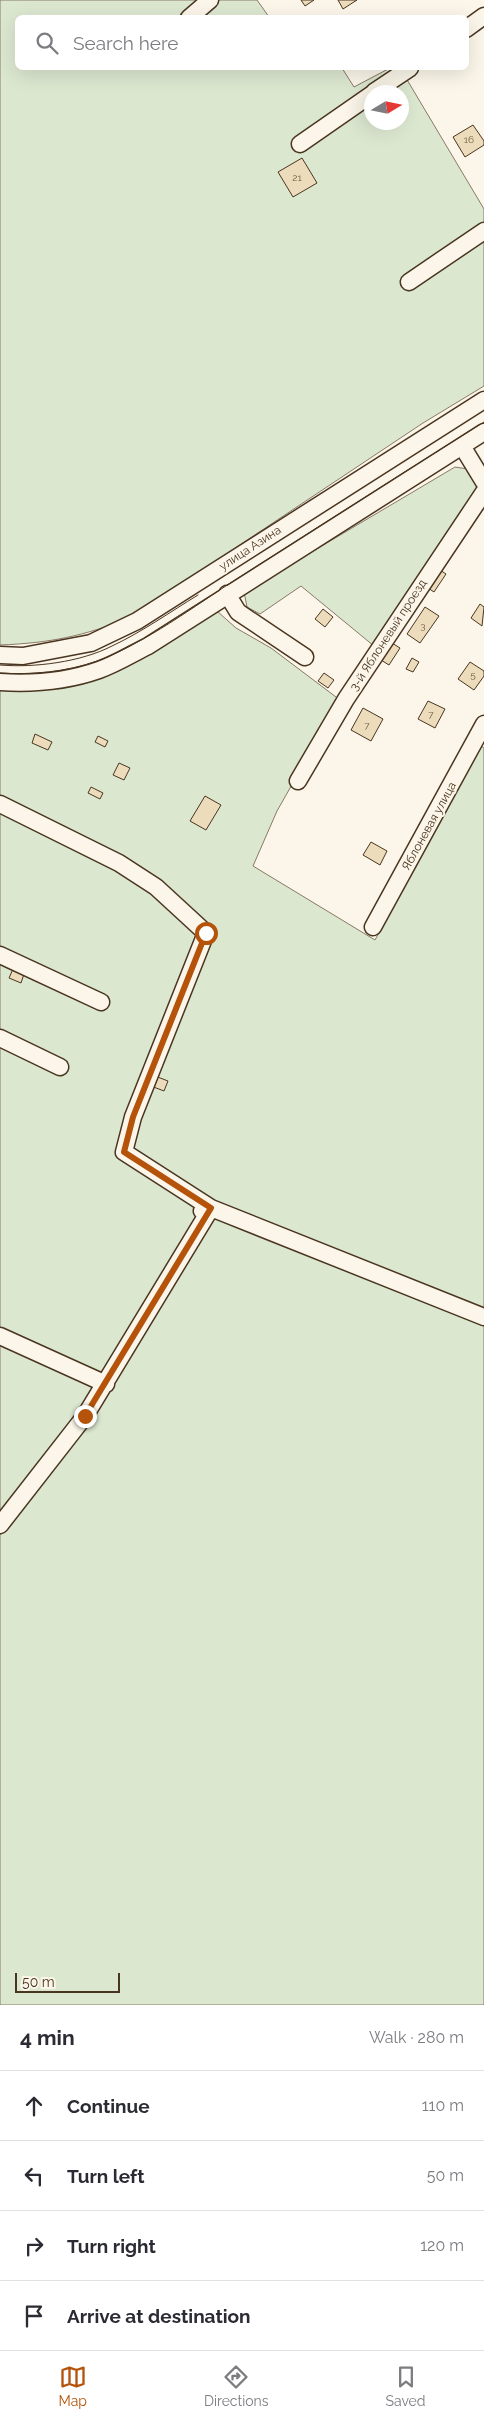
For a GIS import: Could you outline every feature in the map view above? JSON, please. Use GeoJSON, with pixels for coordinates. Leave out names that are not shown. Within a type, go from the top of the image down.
{"type":"FeatureCollection","features":[{"type":"Feature","properties":{"kind":"street"},"geometry":{"type":"LineString","coordinates":[[192,15],[210,0]]}},
{"type":"Feature","properties":{"kind":"street"},"geometry":{"type":"LineString","coordinates":[[469,27],[484,16]]}},
{"type":"Feature","properties":{"kind":"street"},"geometry":{"type":"LineString","coordinates":[[385,85],[407,70]]}},
{"type":"Feature","properties":{"kind":"street"},"geometry":{"type":"LineString","coordinates":[[300,144],[364,99]]}},
{"type":"Feature","properties":{"kind":"street"},"geometry":{"type":"LineString","coordinates":[[409,282],[484,231]]}},
{"type":"Feature","properties":{"kind":"street","name":"улица Азина"},"geometry":{"type":"LineString","coordinates":[[0,655],[23,656],[91,644],[136,621],[484,400]]}},
{"type":"Feature","properties":{"kind":"street","name":"улица Азина"},"geometry":{"type":"LineString","coordinates":[[0,682],[24,683],[52,680],[100,670],[148,646],[484,432]]}},
{"type":"Feature","properties":{"kind":"street"},"geometry":{"type":"LineString","coordinates":[[462,446],[484,482]]}},
{"type":"Feature","properties":{"kind":"street","name":"3-й Яблоневый проезд"},"geometry":{"type":"LineString","coordinates":[[298,781],[346,699],[484,492]]}},
{"type":"Feature","properties":{"kind":"street"},"geometry":{"type":"LineString","coordinates":[[227,594],[238,612],[305,657]]}},
{"type":"Feature","properties":{"kind":"street","name":"Яблоневая улица"},"geometry":{"type":"LineString","coordinates":[[373,927],[484,724]]}},
{"type":"Feature","properties":{"kind":"street"},"geometry":{"type":"LineString","coordinates":[[0,804],[119,862],[156,887],[206,933],[133,1117],[124,1152],[206,1210],[484,1316]]}},
{"type":"Feature","properties":{"kind":"street"},"geometry":{"type":"LineString","coordinates":[[0,955],[101,1002]]}},
{"type":"Feature","properties":{"kind":"street"},"geometry":{"type":"LineString","coordinates":[[0,1038],[60,1067]]}},
{"type":"Feature","properties":{"kind":"street"},"geometry":{"type":"LineString","coordinates":[[0,1525],[85,1416],[106,1384],[206,1210]]}},
{"type":"Feature","properties":{"kind":"street"},"geometry":{"type":"LineString","coordinates":[[0,1336],[106,1384]]}},
{"type":"Feature","properties":{"kind":"green space"},"geometry":{"type":"Polygon","coordinates":[[[0,0],[257,0],[268,15],[15,15],[15,70],[343,70],[354,87],[386,70],[401,70],[484,209],[484,386],[423,423],[130,618],[97,630],[51,640],[0,645],[0,0]]]}},
{"type":"Feature","properties":{"kind":"green space"},"geometry":{"type":"Polygon","coordinates":[[[455,467],[468,469],[477,479],[476,491],[374,646],[301,586],[260,614],[247,607],[244,592],[455,467]]]}},
{"type":"Feature","properties":{"kind":"green space"},"geometry":{"type":"Polygon","coordinates":[[[217,611],[236,628],[271,648],[340,700],[277,811],[253,866],[375,940],[480,745],[484,748],[484,2005],[0,2005],[0,689],[97,679],[217,611]]]}},
{"type":"Feature","properties":{"kind":"building"},"geometry":{"type":"Polygon","coordinates":[[[301,0],[314,0],[305,6],[301,0]]]}},
{"type":"Feature","properties":{"kind":"building"},"geometry":{"type":"Polygon","coordinates":[[[338,0],[357,0],[343,9],[338,0]]]}},
{"type":"Feature","properties":{"kind":"building"},"geometry":{"type":"Polygon","coordinates":[[[473,125],[484,141],[484,145],[465,157],[453,137],[473,125]]]}},
{"type":"Feature","properties":{"kind":"building"},"geometry":{"type":"Polygon","coordinates":[[[302,158],[317,183],[293,197],[278,172],[302,158]]]}},
{"type":"Feature","properties":{"kind":"building"},"geometry":{"type":"Polygon","coordinates":[[[440,570],[446,574],[434,592],[428,588],[440,570]]]}},
{"type":"Feature","properties":{"kind":"building"},"geometry":{"type":"Polygon","coordinates":[[[480,604],[484,607],[482,626],[471,618],[480,604]]]}},
{"type":"Feature","properties":{"kind":"building"},"geometry":{"type":"Polygon","coordinates":[[[425,607],[439,616],[420,643],[407,634],[425,607]]]}},
{"type":"Feature","properties":{"kind":"building"},"geometry":{"type":"Polygon","coordinates":[[[323,609],[333,617],[325,627],[315,619],[323,609]]]}},
{"type":"Feature","properties":{"kind":"building"},"geometry":{"type":"Polygon","coordinates":[[[392,643],[400,648],[389,665],[381,660],[392,643]]]}},
{"type":"Feature","properties":{"kind":"building"},"geometry":{"type":"Polygon","coordinates":[[[412,658],[419,662],[413,672],[406,669],[412,658]]]}},
{"type":"Feature","properties":{"kind":"building"},"geometry":{"type":"Polygon","coordinates":[[[470,662],[484,671],[484,676],[474,690],[458,679],[470,662]]]}},
{"type":"Feature","properties":{"kind":"building"},"geometry":{"type":"Polygon","coordinates":[[[324,673],[334,680],[328,688],[318,681],[324,673]]]}},
{"type":"Feature","properties":{"kind":"building"},"geometry":{"type":"Polygon","coordinates":[[[428,701],[445,709],[435,728],[418,719],[428,701]]]}},
{"type":"Feature","properties":{"kind":"building"},"geometry":{"type":"Polygon","coordinates":[[[363,708],[383,719],[371,741],[351,730],[363,708]]]}},
{"type":"Feature","properties":{"kind":"building"},"geometry":{"type":"Polygon","coordinates":[[[35,734],[52,742],[48,750],[32,743],[35,734]]]}},
{"type":"Feature","properties":{"kind":"building"},"geometry":{"type":"Polygon","coordinates":[[[98,736],[108,741],[105,747],[95,742],[98,736]]]}},
{"type":"Feature","properties":{"kind":"building"},"geometry":{"type":"Polygon","coordinates":[[[119,763],[130,768],[124,780],[113,775],[119,763]]]}},
{"type":"Feature","properties":{"kind":"building"},"geometry":{"type":"Polygon","coordinates":[[[91,787],[103,793],[100,799],[88,793],[91,787]]]}},
{"type":"Feature","properties":{"kind":"building"},"geometry":{"type":"Polygon","coordinates":[[[205,796],[221,805],[206,830],[190,821],[205,796]]]}},
{"type":"Feature","properties":{"kind":"building"},"geometry":{"type":"Polygon","coordinates":[[[371,842],[387,851],[380,865],[363,855],[371,842]]]}},
{"type":"Feature","properties":{"kind":"building"},"geometry":{"type":"Polygon","coordinates":[[[13,969],[24,974],[21,983],[9,978],[13,969]]]}},
{"type":"Feature","properties":{"kind":"building"},"geometry":{"type":"Polygon","coordinates":[[[155,1076],[168,1081],[164,1091],[151,1086],[155,1076]]]}},
{"type":"Feature","properties":{"kind":"tram line"},"geometry":{"type":"LineString","coordinates":[[0,673],[24,674],[73,668],[97,661],[134,644],[484,422]]}},
{"type":"Feature","properties":{"kind":"tram line"},"geometry":{"type":"LineString","coordinates":[[0,665],[42,665],[72,660],[100,652],[134,635],[198,595]]}},
{"type":"Feature","properties":{"kind":"route"},"geometry":{"type":"LineString","coordinates":[[85,1416],[211,1208],[124,1152],[133,1117],[206,933]]}}]}
